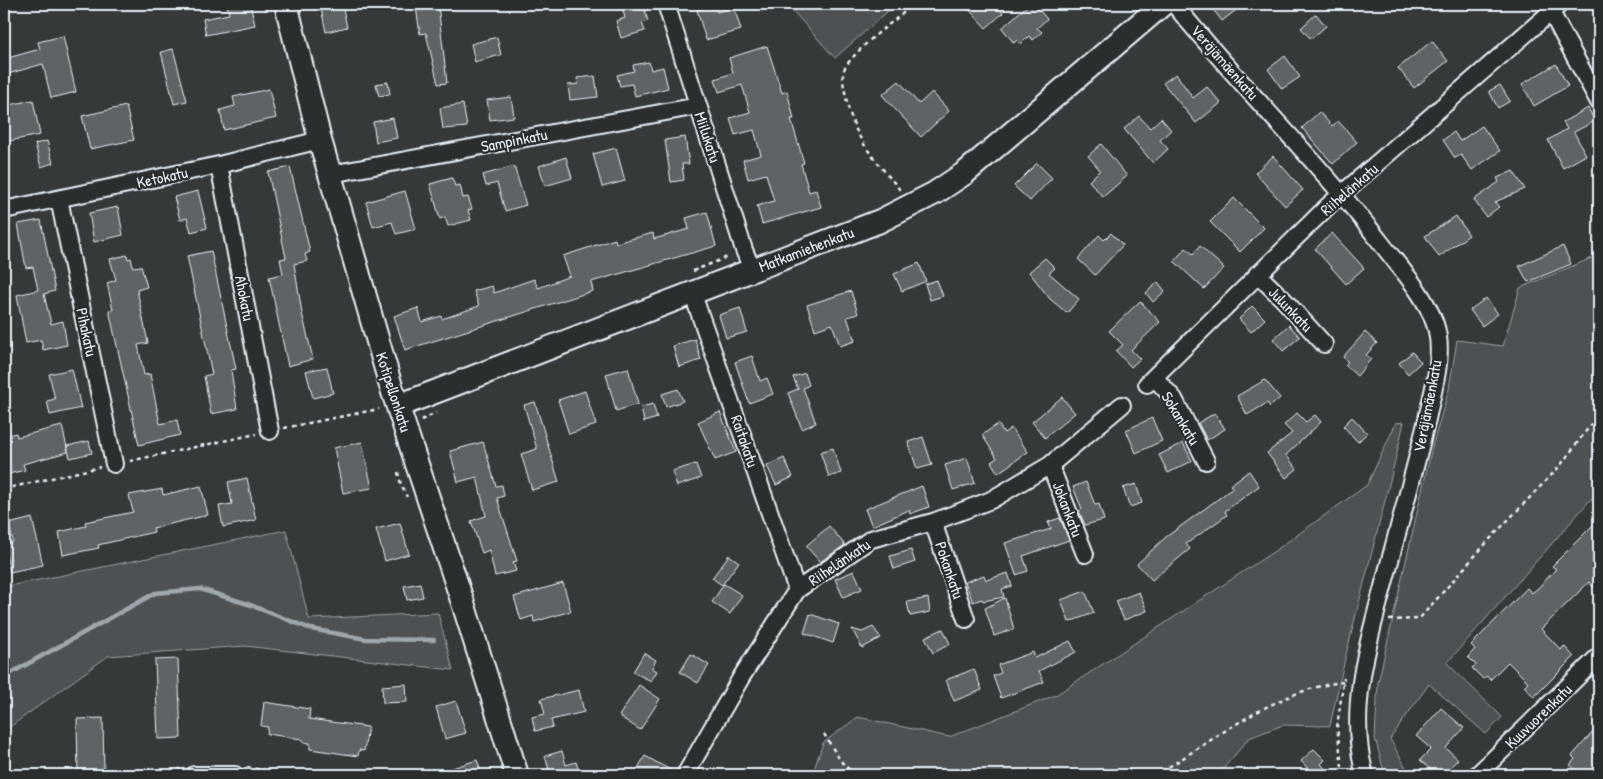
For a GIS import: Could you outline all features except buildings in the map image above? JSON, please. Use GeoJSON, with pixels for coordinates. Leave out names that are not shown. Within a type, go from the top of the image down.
{"type":"FeatureCollection","features":[{"type":"Feature","properties":{"kind":"street","name":"Kotipellonkatu"},"geometry":{"type":"LineString","coordinates":[[286,4],[320,140],[331,174],[392,407],[516,775]]}},
{"type":"Feature","properties":{"kind":"street","name":"Miilukatu"},"geometry":{"type":"LineString","coordinates":[[666,4],[748,260]]}},
{"type":"Feature","properties":{"kind":"street","name":"Matkamiehenkatu"},"geometry":{"type":"LineString","coordinates":[[392,407],[691,282],[748,260],[880,221],[935,193],[965,172],[1163,4]]}},
{"type":"Feature","properties":{"kind":"street","name":"Veräjämäenkatu"},"geometry":{"type":"LineString","coordinates":[[1174,4],[1343,194],[1415,287],[1435,324],[1438,349],[1436,376],[1422,442],[1375,618],[1359,701],[1358,733],[1365,775]]}},
{"type":"Feature","properties":{"kind":"street","name":"Riihelänkatu"},"geometry":{"type":"LineString","coordinates":[[1150,380],[1257,274],[1343,194],[1473,78],[1556,8]]}},
{"type":"Feature","properties":{"kind":"street"},"geometry":{"type":"LineString","coordinates":[[1556,8],[1599,102]]}},
{"type":"Feature","properties":{"kind":"street","name":"Sampinkatu"},"geometry":{"type":"LineString","coordinates":[[331,174],[698,106]]}},
{"type":"Feature","properties":{"kind":"street","name":"Ketokatu"},"geometry":{"type":"LineString","coordinates":[[4,210],[219,164],[320,140]]}},
{"type":"Feature","properties":{"kind":"street","name":"Ahokatu"},"geometry":{"type":"LineString","coordinates":[[219,164],[270,431]]}},
{"type":"Feature","properties":{"kind":"street","name":"Pihakatu"},"geometry":{"type":"LineString","coordinates":[[59,199],[114,464]]}},
{"type":"Feature","properties":{"kind":"street","name":"Julunkatu"},"geometry":{"type":"LineString","coordinates":[[1257,274],[1324,344]]}},
{"type":"Feature","properties":{"kind":"street","name":"Raitakatu"},"geometry":{"type":"LineString","coordinates":[[691,282],[798,590]]}},
{"type":"Feature","properties":{"kind":"street","name":"Sokankatu"},"geometry":{"type":"LineString","coordinates":[[1150,380],[1174,399],[1206,461]]}},
{"type":"Feature","properties":{"kind":"street","name":"Riihelänkatu"},"geometry":{"type":"LineString","coordinates":[[685,775],[742,676],[798,590],[871,539],[933,522],[991,500],[1050,465],[1122,405]]}},
{"type":"Feature","properties":{"kind":"street","name":"Jokankatu"},"geometry":{"type":"LineString","coordinates":[[1050,465],[1085,554]]}},
{"type":"Feature","properties":{"kind":"street","name":"Pokankatu"},"geometry":{"type":"LineString","coordinates":[[933,522],[966,619]]}},
{"type":"Feature","properties":{"kind":"street","name":"Kuuvuorenkatu"},"geometry":{"type":"LineString","coordinates":[[1477,775],[1599,656]]}},
{"type":"Feature","properties":{"kind":"street"},"geometry":{"type":"LineString","coordinates":[[194,775],[235,775]]}},
{"type":"Feature","properties":{"kind":"path"},"geometry":{"type":"LineString","coordinates":[[900,190],[865,148],[853,128],[842,79],[845,67],[858,52],[914,4]]}},
{"type":"Feature","properties":{"kind":"path"},"geometry":{"type":"LineString","coordinates":[[893,194],[908,186]]}},
{"type":"Feature","properties":{"kind":"path"},"geometry":{"type":"LineString","coordinates":[[691,282],[748,260]]}},
{"type":"Feature","properties":{"kind":"path"},"geometry":{"type":"LineString","coordinates":[[4,488],[392,407]]}},
{"type":"Feature","properties":{"kind":"path"},"geometry":{"type":"LineString","coordinates":[[1375,618],[1388,620],[1419,619],[1489,540],[1560,466],[1589,427],[1599,417]]}},
{"type":"Feature","properties":{"kind":"path"},"geometry":{"type":"LineString","coordinates":[[1343,775],[1337,728],[1345,674]]}},
{"type":"Feature","properties":{"kind":"path"},"geometry":{"type":"LineString","coordinates":[[1155,775],[1277,701],[1325,684],[1344,682]]}},
{"type":"Feature","properties":{"kind":"path"},"geometry":{"type":"LineString","coordinates":[[824,734],[840,760],[854,775]]}},
{"type":"Feature","properties":{"kind":"shaded area"},"geometry":{"type":"Polygon","coordinates":[[[799,4],[896,4],[835,58],[792,10],[799,4]]]}},
{"type":"Feature","properties":{"kind":"shaded area"},"geometry":{"type":"Polygon","coordinates":[[[1599,255],[1599,490],[1447,663],[1502,717],[1486,734],[1429,684],[1390,739],[1410,775],[1385,775],[1375,738],[1378,683],[1432,447],[1449,389],[1457,340],[1503,346],[1520,288],[1599,255]]]}},
{"type":"Feature","properties":{"kind":"shaded area"},"geometry":{"type":"Polygon","coordinates":[[[1404,422],[1330,726],[1283,725],[1249,738],[1218,775],[812,775],[823,743],[858,717],[949,737],[1056,695],[1279,548],[1367,485],[1396,423],[1404,422]]]}},
{"type":"Feature","properties":{"kind":"shaded area"},"geometry":{"type":"Polygon","coordinates":[[[286,530],[309,619],[438,613],[453,670],[245,646],[108,656],[4,731],[4,587],[286,530]]]}},
{"type":"Feature","properties":{"kind":"waterway"},"geometry":{"type":"LineString","coordinates":[[4,677],[155,593],[200,589],[248,604],[311,629],[366,639],[434,640]]}}]}
